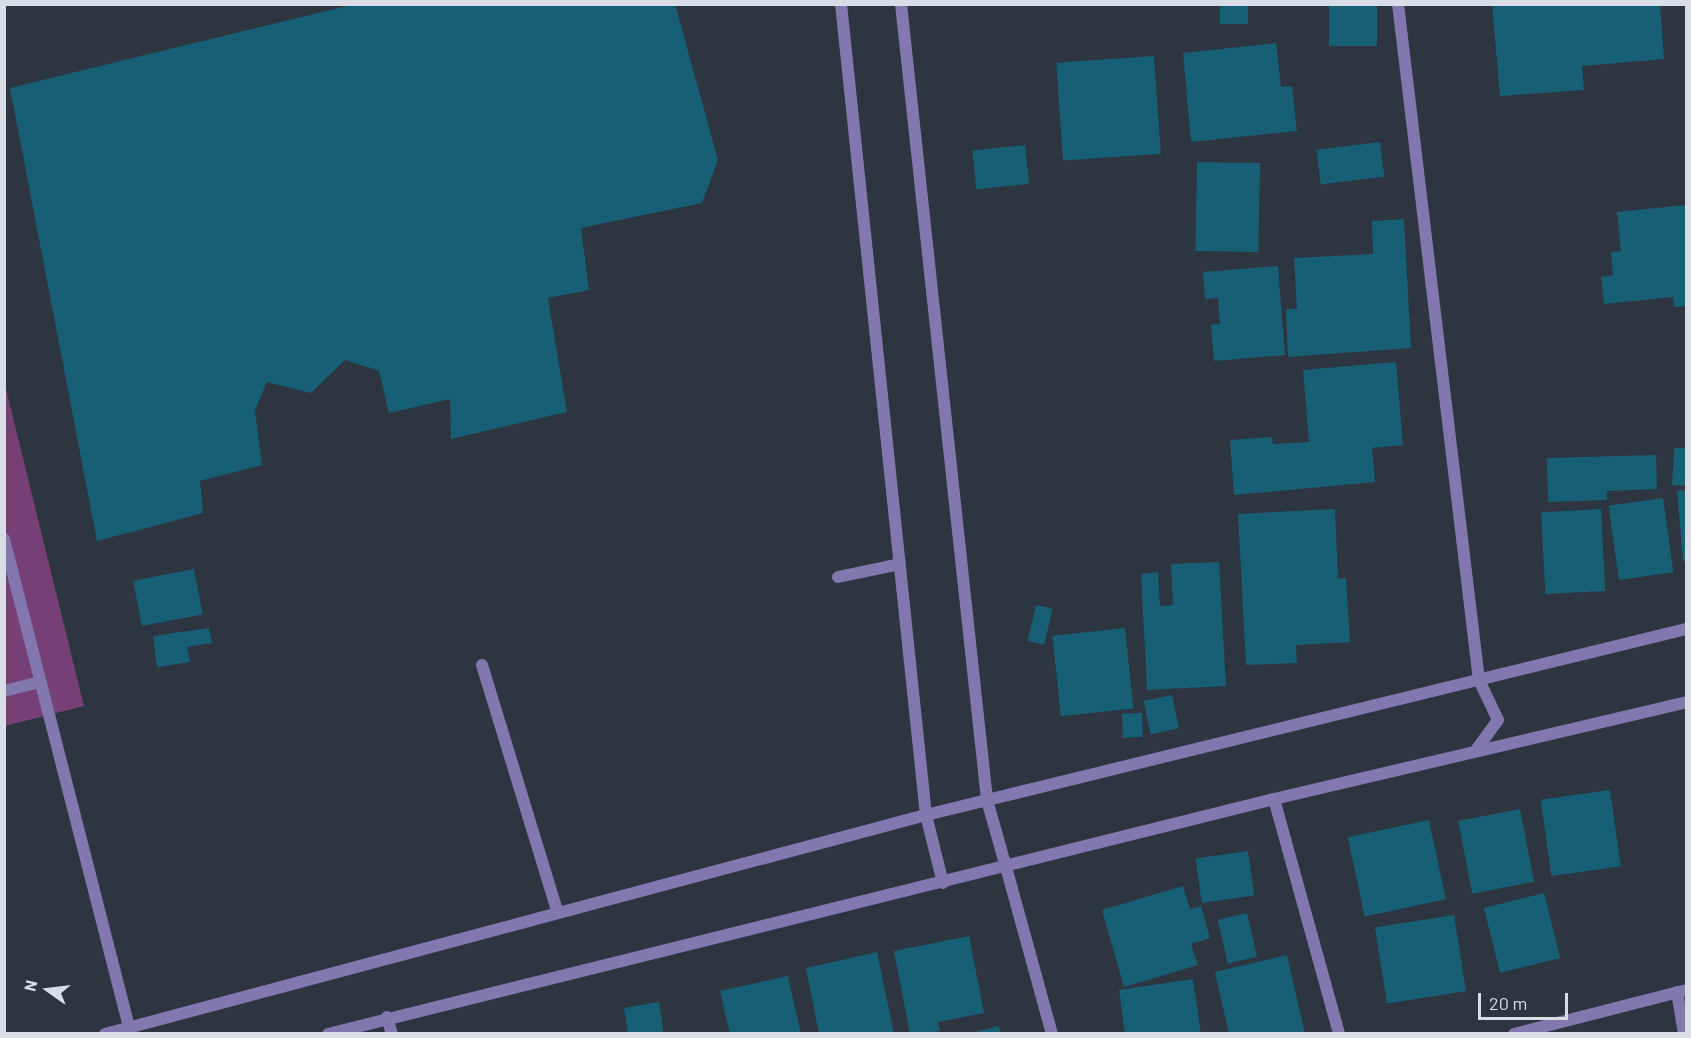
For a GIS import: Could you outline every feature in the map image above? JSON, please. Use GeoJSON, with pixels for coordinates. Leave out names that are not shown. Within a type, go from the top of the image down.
{"type":"FeatureCollection","features":[{"type":"Feature","properties":{"kind":"street"},"geometry":{"type":"LineString","coordinates":[[841,4],[926,815],[942,883]]}},
{"type":"Feature","properties":{"kind":"street"},"geometry":{"type":"LineString","coordinates":[[901,4],[987,800],[1052,1034]]}},
{"type":"Feature","properties":{"kind":"street"},"geometry":{"type":"LineString","coordinates":[[1398,4],[1479,680],[1498,720],[1475,752]]}},
{"type":"Feature","properties":{"kind":"street"},"geometry":{"type":"LineString","coordinates":[[4,539],[129,1027]]}},
{"type":"Feature","properties":{"kind":"street"},"geometry":{"type":"LineString","coordinates":[[838,577],[900,564]]}},
{"type":"Feature","properties":{"kind":"street"},"geometry":{"type":"LineString","coordinates":[[105,1034],[926,815],[1686,629]]}},
{"type":"Feature","properties":{"kind":"street"},"geometry":{"type":"LineString","coordinates":[[482,665],[558,913]]}},
{"type":"Feature","properties":{"kind":"street"},"geometry":{"type":"LineString","coordinates":[[4,691],[40,682]]}},
{"type":"Feature","properties":{"kind":"street"},"geometry":{"type":"LineString","coordinates":[[328,1034],[387,1017],[942,883],[1274,799],[1686,702]]}},
{"type":"Feature","properties":{"kind":"street"},"geometry":{"type":"LineString","coordinates":[[1274,799],[1339,1034]]}},
{"type":"Feature","properties":{"kind":"street"},"geometry":{"type":"LineString","coordinates":[[1514,1034],[1682,991],[1684,1034]]}},
{"type":"Feature","properties":{"kind":"street"},"geometry":{"type":"LineString","coordinates":[[387,1017],[392,1034]]}},
{"type":"Feature","properties":{"kind":"shaded area"},"geometry":{"type":"Polygon","coordinates":[[[4,381],[84,706],[5,726],[4,726],[4,381]]]}},
{"type":"Feature","properties":{"kind":"building"},"geometry":{"type":"Polygon","coordinates":[[[355,4],[675,4],[718,160],[702,203],[581,228],[589,290],[548,298],[567,412],[451,439],[450,399],[389,413],[379,371],[345,360],[311,393],[267,382],[255,410],[262,465],[200,481],[203,513],[97,541],[10,88],[355,4]]]}},
{"type":"Feature","properties":{"kind":"building"},"geometry":{"type":"Polygon","coordinates":[[[1220,4],[1248,4],[1248,24],[1220,24],[1220,4]]]}},
{"type":"Feature","properties":{"kind":"building"},"geometry":{"type":"Polygon","coordinates":[[[1329,4],[1377,4],[1377,46],[1329,46],[1329,4]]]}},
{"type":"Feature","properties":{"kind":"building"},"geometry":{"type":"Polygon","coordinates":[[[1492,4],[1660,4],[1664,59],[1582,66],[1584,90],[1500,96],[1492,4]]]}},
{"type":"Feature","properties":{"kind":"building"},"geometry":{"type":"Polygon","coordinates":[[[1276,43],[1281,87],[1292,86],[1297,131],[1191,142],[1183,53],[1276,43]]]}},
{"type":"Feature","properties":{"kind":"building"},"geometry":{"type":"Polygon","coordinates":[[[1154,56],[1161,154],[1063,161],[1056,63],[1154,56]]]}},
{"type":"Feature","properties":{"kind":"building"},"geometry":{"type":"Polygon","coordinates":[[[1380,142],[1384,177],[1321,185],[1316,150],[1380,142]]]}},
{"type":"Feature","properties":{"kind":"building"},"geometry":{"type":"Polygon","coordinates":[[[1025,145],[1029,184],[976,189],[972,151],[1025,145]]]}},
{"type":"Feature","properties":{"kind":"building"},"geometry":{"type":"Polygon","coordinates":[[[1197,162],[1260,163],[1258,252],[1195,251],[1197,162]]]}},
{"type":"Feature","properties":{"kind":"building"},"geometry":{"type":"Polygon","coordinates":[[[1686,205],[1686,306],[1674,307],[1673,297],[1604,304],[1601,277],[1613,275],[1611,252],[1621,251],[1617,212],[1686,205]]]}},
{"type":"Feature","properties":{"kind":"building"},"geometry":{"type":"Polygon","coordinates":[[[1404,219],[1411,348],[1288,357],[1286,309],[1297,309],[1294,258],[1373,254],[1372,221],[1404,219]]]}},
{"type":"Feature","properties":{"kind":"building"},"geometry":{"type":"Polygon","coordinates":[[[1278,266],[1285,355],[1214,361],[1211,325],[1220,324],[1218,298],[1205,299],[1203,272],[1278,266]]]}},
{"type":"Feature","properties":{"kind":"building"},"geometry":{"type":"Polygon","coordinates":[[[1396,362],[1403,445],[1372,448],[1375,482],[1234,495],[1230,440],[1272,437],[1273,444],[1309,442],[1303,370],[1396,362]]]}},
{"type":"Feature","properties":{"kind":"building"},"geometry":{"type":"Polygon","coordinates":[[[1674,448],[1686,448],[1686,486],[1672,485],[1674,448]]]}},
{"type":"Feature","properties":{"kind":"building"},"geometry":{"type":"Polygon","coordinates":[[[1656,455],[1657,489],[1607,491],[1607,500],[1548,502],[1547,458],[1656,455]]]}},
{"type":"Feature","properties":{"kind":"building"},"geometry":{"type":"Polygon","coordinates":[[[1686,490],[1686,561],[1683,561],[1677,491],[1686,490]]]}},
{"type":"Feature","properties":{"kind":"building"},"geometry":{"type":"Polygon","coordinates":[[[1663,498],[1673,572],[1619,580],[1609,506],[1663,498]]]}},
{"type":"Feature","properties":{"kind":"building"},"geometry":{"type":"Polygon","coordinates":[[[1335,509],[1338,579],[1346,578],[1350,642],[1296,645],[1297,663],[1246,665],[1238,514],[1335,509]]]}},
{"type":"Feature","properties":{"kind":"building"},"geometry":{"type":"Polygon","coordinates":[[[1601,509],[1605,591],[1545,594],[1541,512],[1601,509]]]}},
{"type":"Feature","properties":{"kind":"building"},"geometry":{"type":"Polygon","coordinates":[[[1219,562],[1226,686],[1147,690],[1141,574],[1158,572],[1160,606],[1173,605],[1171,564],[1219,562]]]}},
{"type":"Feature","properties":{"kind":"building"},"geometry":{"type":"Polygon","coordinates":[[[194,569],[203,614],[142,626],[133,581],[194,569]]]}},
{"type":"Feature","properties":{"kind":"building"},"geometry":{"type":"Polygon","coordinates":[[[1036,605],[1053,609],[1044,645],[1028,641],[1036,605]]]}},
{"type":"Feature","properties":{"kind":"building"},"geometry":{"type":"Polygon","coordinates":[[[209,628],[212,643],[187,647],[190,662],[157,667],[153,636],[209,628]]]}},
{"type":"Feature","properties":{"kind":"building"},"geometry":{"type":"Polygon","coordinates":[[[1125,628],[1133,709],[1061,716],[1052,636],[1125,628]]]}},
{"type":"Feature","properties":{"kind":"building"},"geometry":{"type":"Polygon","coordinates":[[[1172,695],[1179,728],[1151,734],[1144,701],[1172,695]]]}},
{"type":"Feature","properties":{"kind":"building"},"geometry":{"type":"Polygon","coordinates":[[[1142,713],[1143,737],[1123,738],[1122,714],[1142,713]]]}},
{"type":"Feature","properties":{"kind":"building"},"geometry":{"type":"Polygon","coordinates":[[[1610,790],[1621,866],[1551,876],[1541,800],[1610,790]]]}},
{"type":"Feature","properties":{"kind":"building"},"geometry":{"type":"Polygon","coordinates":[[[1520,809],[1534,882],[1472,894],[1458,821],[1520,809]]]}},
{"type":"Feature","properties":{"kind":"building"},"geometry":{"type":"Polygon","coordinates":[[[1429,820],[1446,899],[1365,916],[1348,837],[1429,820]]]}},
{"type":"Feature","properties":{"kind":"building"},"geometry":{"type":"Polygon","coordinates":[[[1248,851],[1254,896],[1202,903],[1196,858],[1248,851]]]}},
{"type":"Feature","properties":{"kind":"building"},"geometry":{"type":"Polygon","coordinates":[[[1183,886],[1190,909],[1201,906],[1210,938],[1191,944],[1198,965],[1124,987],[1102,910],[1183,886]]]}},
{"type":"Feature","properties":{"kind":"building"},"geometry":{"type":"Polygon","coordinates":[[[1544,893],[1560,958],[1500,973],[1484,908],[1544,893]]]}},
{"type":"Feature","properties":{"kind":"building"},"geometry":{"type":"Polygon","coordinates":[[[1247,913],[1257,957],[1228,964],[1218,920],[1247,913]]]}},
{"type":"Feature","properties":{"kind":"building"},"geometry":{"type":"Polygon","coordinates":[[[1454,915],[1466,991],[1387,1004],[1375,928],[1454,915]]]}},
{"type":"Feature","properties":{"kind":"building"},"geometry":{"type":"Polygon","coordinates":[[[969,936],[984,1013],[938,1022],[940,1031],[910,1034],[894,951],[969,936]]]}},
{"type":"Feature","properties":{"kind":"building"},"geometry":{"type":"Polygon","coordinates":[[[877,952],[894,1034],[819,1034],[806,968],[877,952]]]}},
{"type":"Feature","properties":{"kind":"building"},"geometry":{"type":"Polygon","coordinates":[[[1287,955],[1305,1034],[1229,1034],[1215,972],[1287,955]]]}},
{"type":"Feature","properties":{"kind":"building"},"geometry":{"type":"Polygon","coordinates":[[[788,976],[801,1034],[730,1034],[720,991],[788,976]]]}},
{"type":"Feature","properties":{"kind":"building"},"geometry":{"type":"Polygon","coordinates":[[[1193,979],[1201,1034],[1125,1034],[1119,990],[1193,979]]]}},
{"type":"Feature","properties":{"kind":"building"},"geometry":{"type":"Polygon","coordinates":[[[659,1002],[664,1034],[628,1034],[624,1008],[659,1002]]]}},
{"type":"Feature","properties":{"kind":"building"},"geometry":{"type":"Polygon","coordinates":[[[999,1026],[1001,1034],[972,1034],[972,1033],[999,1026]]]}}]}
